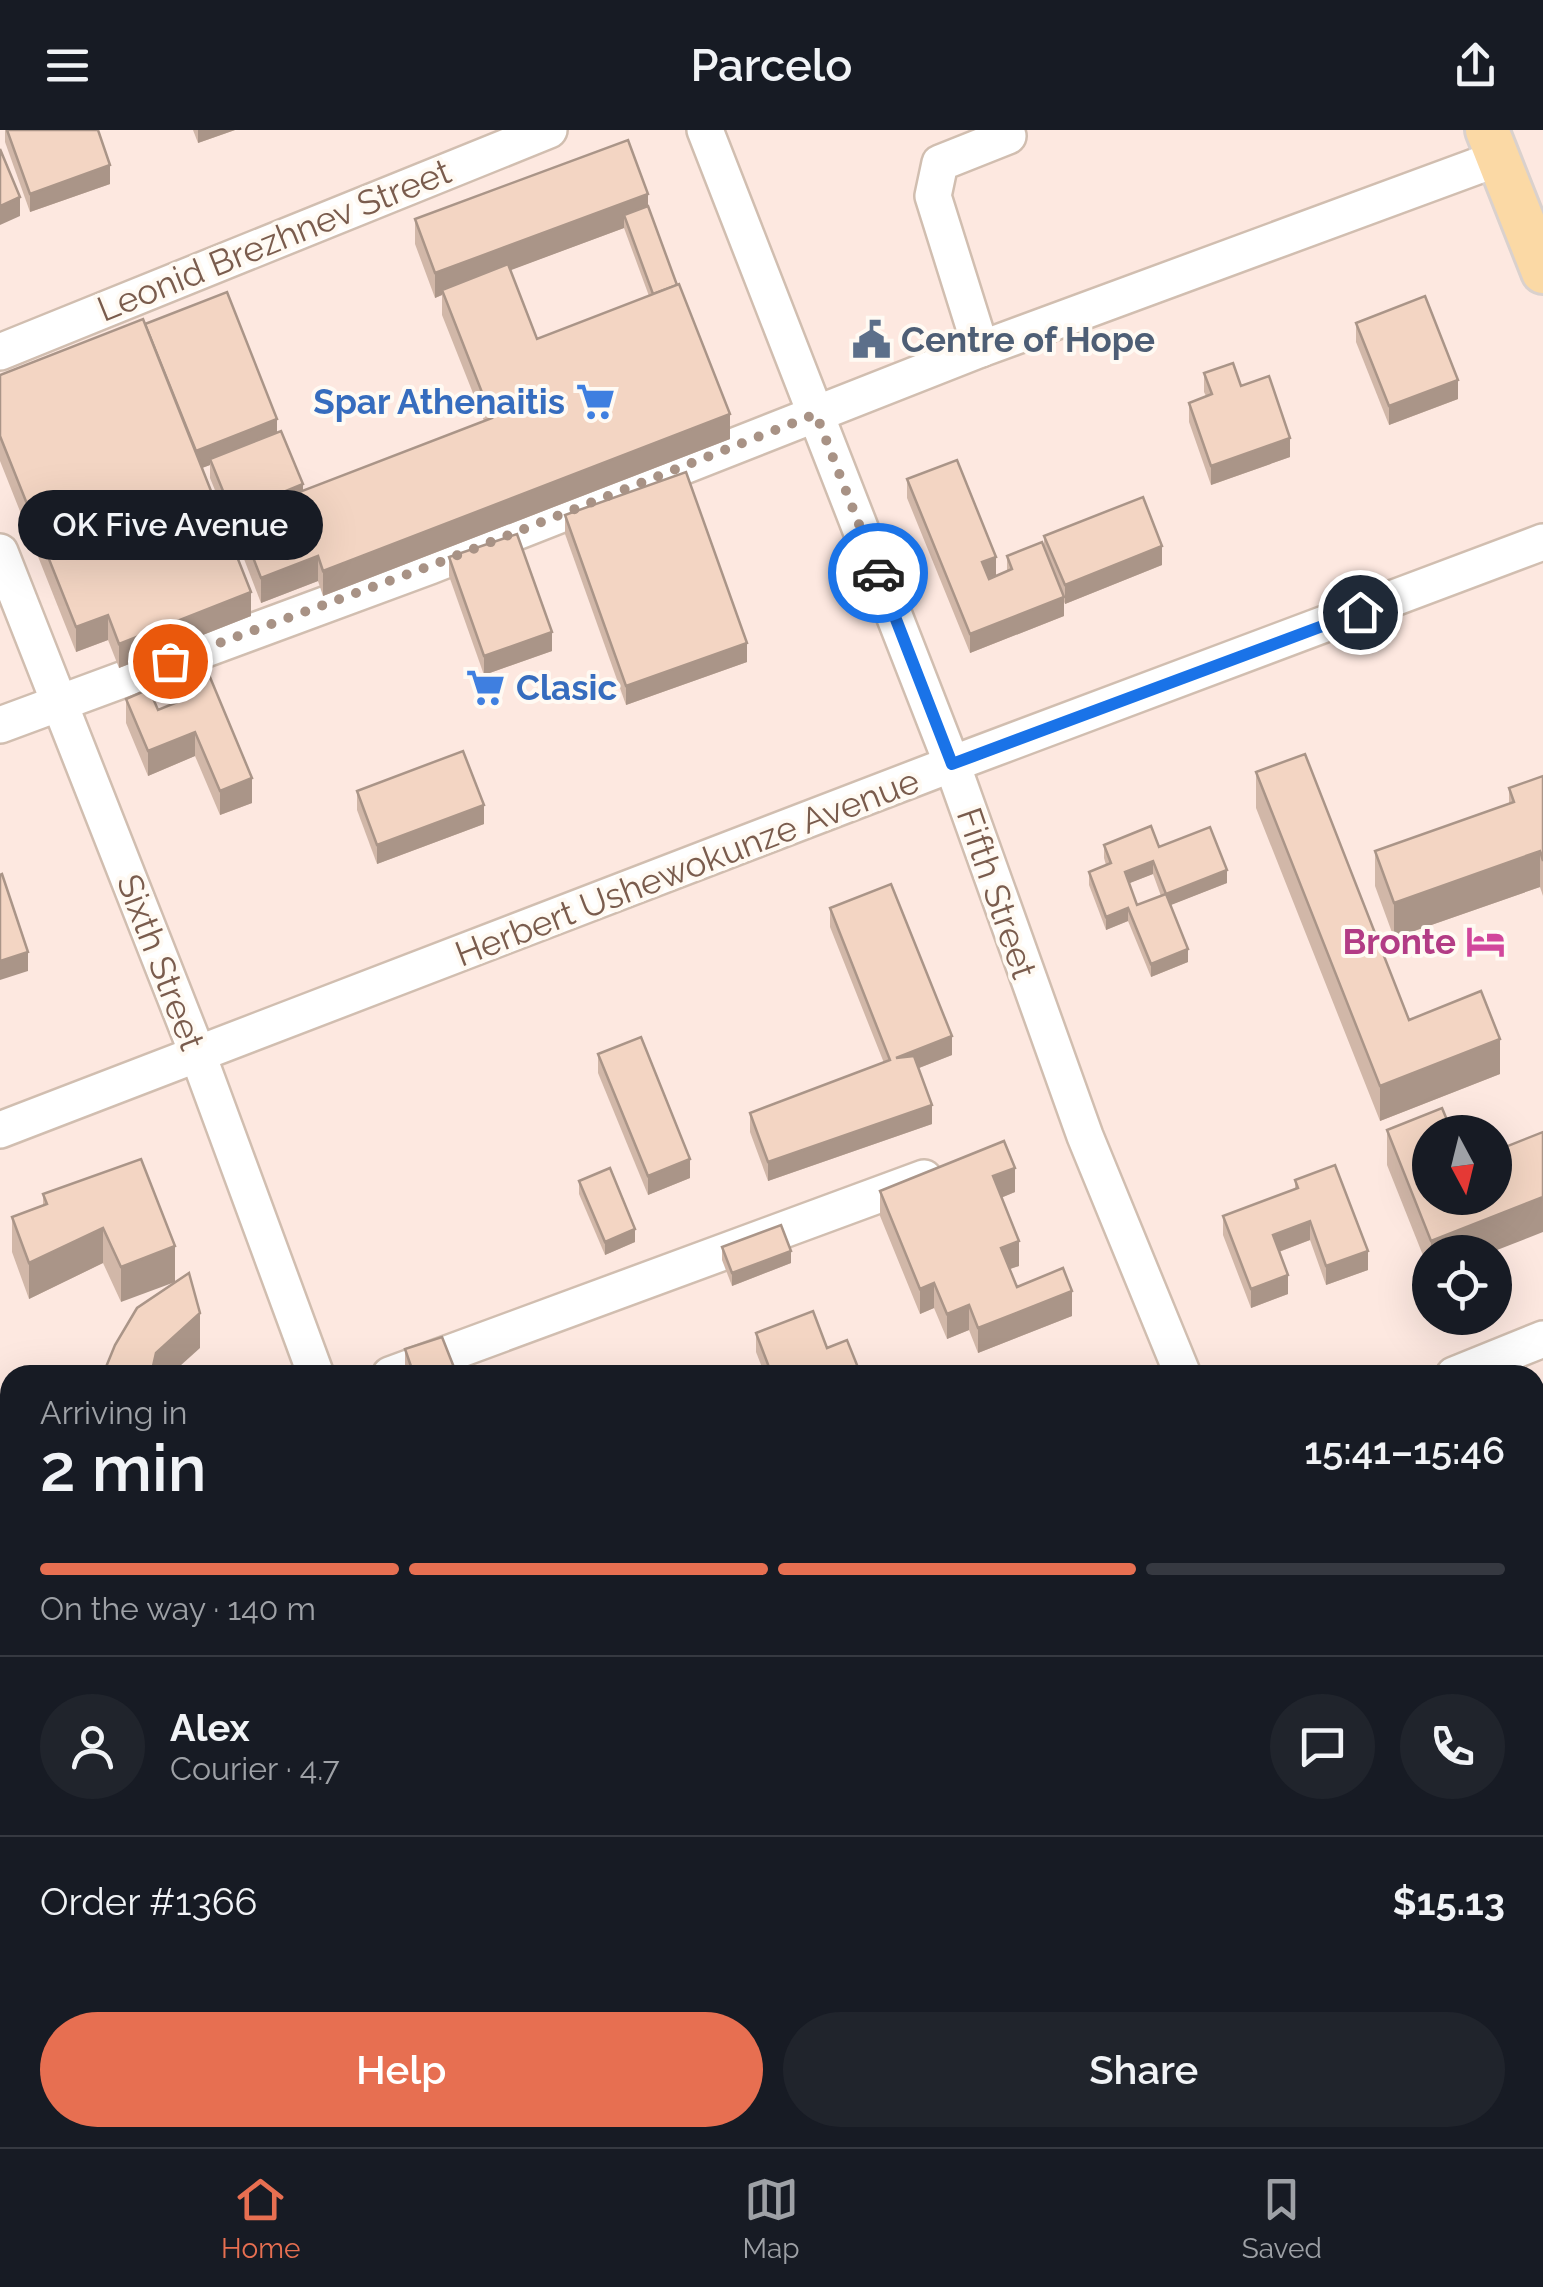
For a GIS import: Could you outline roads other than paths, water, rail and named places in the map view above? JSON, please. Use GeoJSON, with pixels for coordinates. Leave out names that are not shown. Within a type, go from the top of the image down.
{"type":"FeatureCollection","features":[{"type":"Feature","properties":{"kind":"main road"},"geometry":{"type":"LineString","coordinates":[[1493,144],[1543,272]]}},
{"type":"Feature","properties":{"kind":"street","name":"Leonid Brezhnev Street"},"geometry":{"type":"LineString","coordinates":[[0,352],[549,130]]}},
{"type":"Feature","properties":{"kind":"street","name":"Fifth Street"},"geometry":{"type":"LineString","coordinates":[[704,130],[952,764],[1079,1119],[1179,1365]]}},
{"type":"Feature","properties":{"kind":"street"},"geometry":{"type":"LineString","coordinates":[[981,349],[934,196],[940,163],[1008,136]]}},
{"type":"Feature","properties":{"kind":"street"},"geometry":{"type":"LineString","coordinates":[[0,725],[430,566],[1493,144]]}},
{"type":"Feature","properties":{"kind":"street","name":"Herbert Ushewokunze Avenue"},"geometry":{"type":"LineString","coordinates":[[0,1130],[952,764],[1543,542]]}},
{"type":"Feature","properties":{"kind":"street","name":"Sixth Street"},"geometry":{"type":"LineString","coordinates":[[0,552],[198,1055],[312,1365]]}},
{"type":"Feature","properties":{"kind":"street"},"geometry":{"type":"LineString","coordinates":[[417,1365],[963,1164]]}},
{"type":"Feature","properties":{"kind":"street"},"geometry":{"type":"LineString","coordinates":[[1478,1365],[1543,1338]]}},
{"type":"Feature","properties":{"kind":"place","name":"Centre of Hope"},"geometry":{"type":"Point","coordinates":[871,339]}},
{"type":"Feature","properties":{"kind":"place","name":"Spar Athenaitis"},"geometry":{"type":"Point","coordinates":[595,401]}},
{"type":"Feature","properties":{"kind":"place","name":"OK Five Avenue"},"geometry":{"type":"Point","coordinates":[170,661]}},
{"type":"Feature","properties":{"kind":"place","name":"Clasic"},"geometry":{"type":"Point","coordinates":[486,687]}},
{"type":"Feature","properties":{"kind":"place","name":"Bronte"},"geometry":{"type":"Point","coordinates":[1486,941]}}]}
